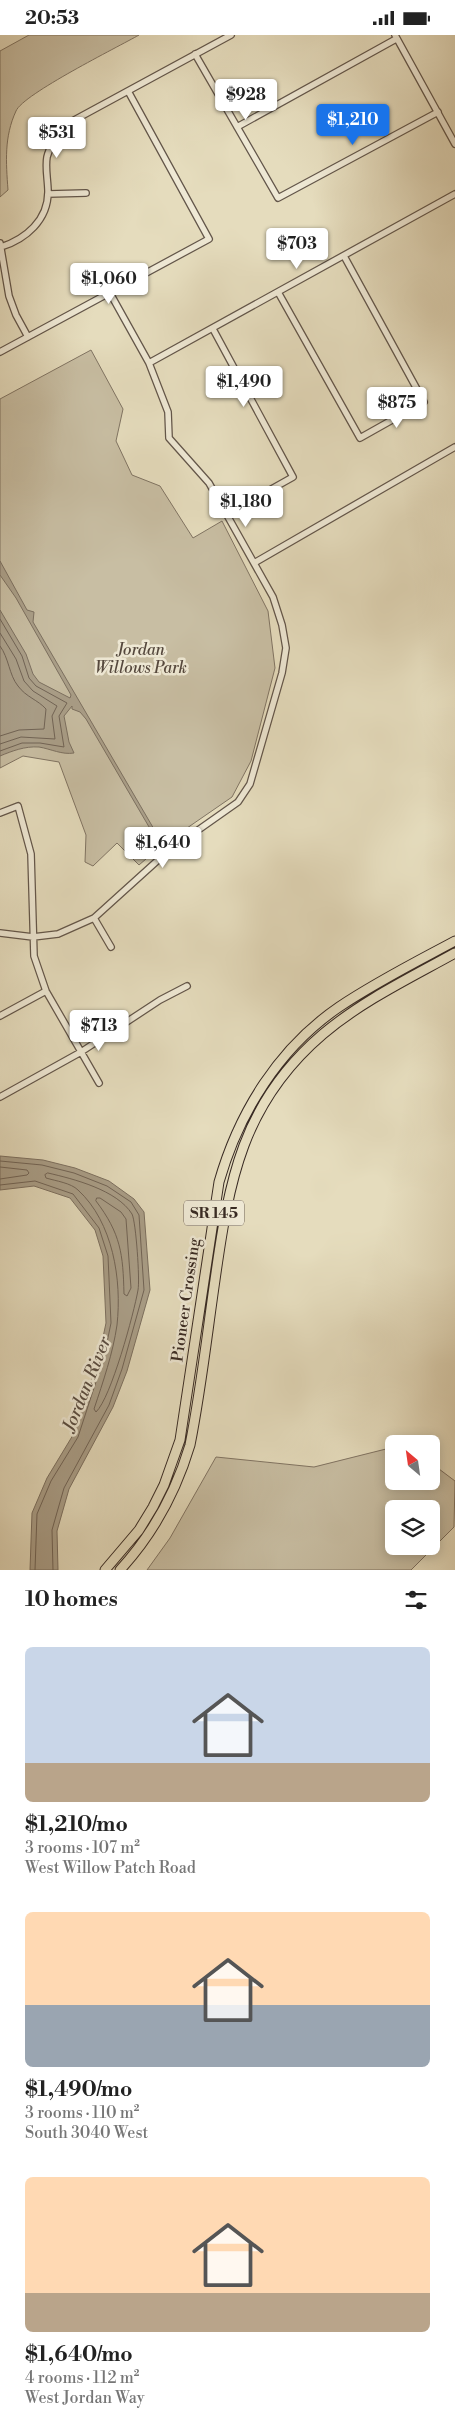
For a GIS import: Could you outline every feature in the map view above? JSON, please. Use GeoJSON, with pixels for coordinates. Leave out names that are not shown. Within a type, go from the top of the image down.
{"type":"FeatureCollection","features":[{"type":"Feature","properties":{"kind":"highway","name":"Pioneer Crossing"},"geometry":{"type":"LineString","coordinates":[[105,1570],[139,1530],[153,1507],[164,1485],[180,1440],[219,1182],[227,1155],[245,1114],[272,1071],[315,1026],[339,1007],[455,941]]}},
{"type":"Feature","properties":{"kind":"highway","name":"Pioneer Crossing"},"geometry":{"type":"LineString","coordinates":[[120,1570],[148,1536],[161,1514],[175,1488],[188,1452],[196,1415],[230,1186],[246,1137],[262,1107],[281,1077],[299,1056],[338,1022],[378,996],[455,953]]}},
{"type":"Feature","properties":{"kind":"street"},"geometry":{"type":"LineString","coordinates":[[28,337],[16,315],[9,296],[1,245],[18,241],[36,226],[44,212],[48,194],[47,156],[56,137],[67,124],[230,35]]}},
{"type":"Feature","properties":{"kind":"street"},"geometry":{"type":"LineString","coordinates":[[237,127],[396,37],[455,144]]}},
{"type":"Feature","properties":{"kind":"street"},"geometry":{"type":"LineString","coordinates":[[195,54],[278,198],[438,113]]}},
{"type":"Feature","properties":{"kind":"street"},"geometry":{"type":"LineString","coordinates":[[0,352],[208,239],[128,91]]}},
{"type":"Feature","properties":{"kind":"street"},"geometry":{"type":"LineString","coordinates":[[48,194],[86,193]]}},
{"type":"Feature","properties":{"kind":"street"},"geometry":{"type":"LineString","coordinates":[[149,363],[455,194]]}},
{"type":"Feature","properties":{"kind":"street"},"geometry":{"type":"LineString","coordinates":[[278,292],[360,438],[424,402],[344,256]]}},
{"type":"Feature","properties":{"kind":"street"},"geometry":{"type":"LineString","coordinates":[[0,933],[33,937],[58,934],[94,918],[167,852],[238,802],[250,784],[282,673],[286,648],[282,625],[273,597],[209,483],[169,437],[168,412],[149,363],[110,293]]}},
{"type":"Feature","properties":{"kind":"street"},"geometry":{"type":"LineString","coordinates":[[213,329],[293,477],[227,514]]}},
{"type":"Feature","properties":{"kind":"street"},"geometry":{"type":"LineString","coordinates":[[254,563],[455,447]]}},
{"type":"Feature","properties":{"kind":"street"},"geometry":{"type":"LineString","coordinates":[[0,813],[18,806],[31,854],[34,956],[46,991],[99,1083]]}},
{"type":"Feature","properties":{"kind":"street"},"geometry":{"type":"LineString","coordinates":[[94,918],[111,947]]}},
{"type":"Feature","properties":{"kind":"street"},"geometry":{"type":"LineString","coordinates":[[0,1097],[81,1052],[160,1000],[187,986]]}},
{"type":"Feature","properties":{"kind":"street"},"geometry":{"type":"LineString","coordinates":[[0,1017],[46,991]]}},
{"type":"Feature","properties":{"kind":"green space"},"geometry":{"type":"Polygon","coordinates":[[[29,35],[139,35],[52,83],[22,103],[16,111],[9,130],[6,160],[8,190],[0,197],[0,51],[29,35]]]}},
{"type":"Feature","properties":{"kind":"green space","name":"Jordan Willows Park"},"geometry":{"type":"Polygon","coordinates":[[[91,350],[123,409],[116,441],[132,475],[160,486],[193,538],[222,521],[268,611],[275,668],[251,761],[232,797],[161,846],[139,865],[117,843],[93,866],[85,862],[86,835],[59,762],[23,756],[0,768],[0,399],[91,350]]]}},
{"type":"Feature","properties":{"kind":"green space"},"geometry":{"type":"Polygon","coordinates":[[[385,1449],[385,1490],[440,1490],[440,1470],[455,1481],[454,1527],[440,1541],[440,1500],[385,1500],[385,1555],[426,1555],[411,1570],[147,1570],[170,1538],[216,1457],[314,1467],[385,1449]]]}},
{"type":"Feature","properties":{"kind":"water"},"geometry":{"type":"Polygon","coordinates":[[[0,561],[27,610],[34,612],[33,622],[158,836],[164,841],[164,844],[159,844],[86,719],[80,712],[72,709],[72,706],[64,716],[69,742],[74,753],[29,747],[0,756],[0,610],[26,654],[33,674],[39,682],[70,698],[71,695],[16,598],[0,575],[0,561]]]}},
{"type":"Feature","properties":{"kind":"water"},"geometry":{"type":"Polygon","coordinates":[[[0,1156],[43,1160],[75,1168],[109,1181],[134,1199],[144,1212],[150,1290],[127,1371],[113,1407],[69,1489],[57,1531],[58,1570],[30,1570],[32,1513],[47,1478],[73,1435],[99,1356],[106,1323],[103,1256],[95,1230],[70,1198],[34,1186],[0,1190],[0,1156]]]}},
{"type":"Feature","properties":{"kind":"water label","name":"Jordan River"},"geometry":{"type":"Point","coordinates":[87,1384]}}]}
